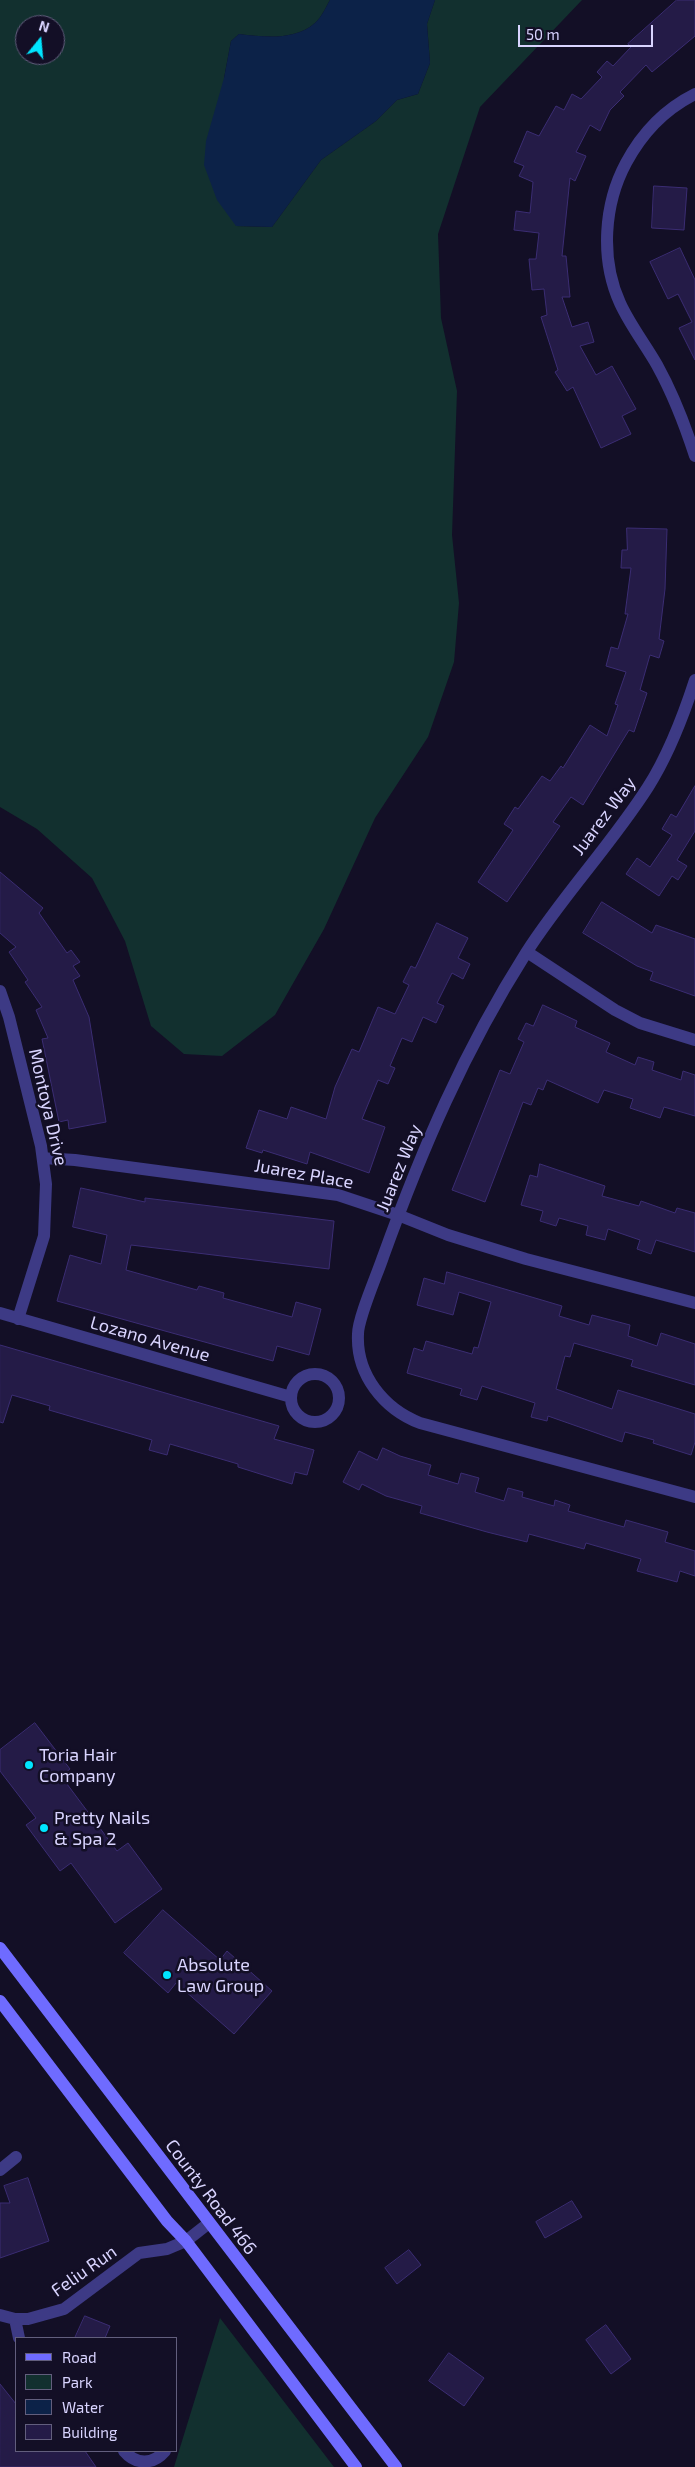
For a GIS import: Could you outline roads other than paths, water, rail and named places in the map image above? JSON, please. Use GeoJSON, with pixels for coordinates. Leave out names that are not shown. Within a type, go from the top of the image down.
{"type":"FeatureCollection","features":[{"type":"Feature","properties":{"kind":"main road","name":"County Road 466"},"geometry":{"type":"LineString","coordinates":[[0,1948],[396,2467]]}},
{"type":"Feature","properties":{"kind":"main road"},"geometry":{"type":"LineString","coordinates":[[0,2001],[167,2221],[186,2241],[356,2467]]}},
{"type":"Feature","properties":{"kind":"street"},"geometry":{"type":"LineString","coordinates":[[695,94],[661,116],[635,146],[620,175],[610,207],[606,238],[610,271],[619,301],[657,366],[685,424],[695,456]]}},
{"type":"Feature","properties":{"kind":"street","name":"Juarez Way"},"geometry":{"type":"LineString","coordinates":[[695,680],[685,710],[648,786],[527,952],[483,1025],[451,1088],[416,1166],[357,1333],[360,1363],[371,1384],[385,1401],[403,1416],[420,1424],[695,1497]]}},
{"type":"Feature","properties":{"kind":"street"},"geometry":{"type":"LineString","coordinates":[[527,952],[615,1010],[640,1023],[695,1040]]}},
{"type":"Feature","properties":{"kind":"street","name":"Montoya Drive"},"geometry":{"type":"LineString","coordinates":[[0,991],[9,1017],[43,1158],[46,1184],[44,1236],[18,1319]]}},
{"type":"Feature","properties":{"kind":"street","name":"Juarez Place"},"geometry":{"type":"LineString","coordinates":[[43,1158],[76,1160],[338,1195],[398,1215],[448,1235],[526,1259],[695,1304]]}},
{"type":"Feature","properties":{"kind":"street","name":"Lozano Avenue"},"geometry":{"type":"LineString","coordinates":[[0,1314],[291,1397]]}},
{"type":"Feature","properties":{"kind":"street"},"geometry":{"type":"LineString","coordinates":[[0,2170],[16,2157]]}},
{"type":"Feature","properties":{"kind":"street","name":"Feliu Run"},"geometry":{"type":"LineString","coordinates":[[0,2315],[15,2319],[28,2319],[64,2309],[139,2253],[167,2249],[186,2241],[209,2223]]}},
{"type":"Feature","properties":{"kind":"street"},"geometry":{"type":"LineString","coordinates":[[15,2319],[19,2337]]}},
{"type":"Feature","properties":{"kind":"street"},"geometry":{"type":"LineString","coordinates":[[125,2452],[131,2458],[146,2462],[160,2457],[164,2452]]}},
{"type":"Feature","properties":{"kind":"water"},"geometry":{"type":"Polygon","coordinates":[[[330,0],[435,0],[427,24],[430,63],[418,94],[397,100],[376,121],[321,160],[272,227],[236,226],[217,200],[204,165],[206,141],[224,78],[231,41],[239,34],[278,36],[298,33],[317,21],[330,0]]]}},
{"type":"Feature","properties":{"kind":"place","name":"Toria Hair Company"},"geometry":{"type":"Point","coordinates":[29,1765]}},
{"type":"Feature","properties":{"kind":"place","name":"Pretty Nails & Spa 2"},"geometry":{"type":"Point","coordinates":[44,1828]}},
{"type":"Feature","properties":{"kind":"place","name":"Absolute Law Group"},"geometry":{"type":"Point","coordinates":[167,1975]}}]}
